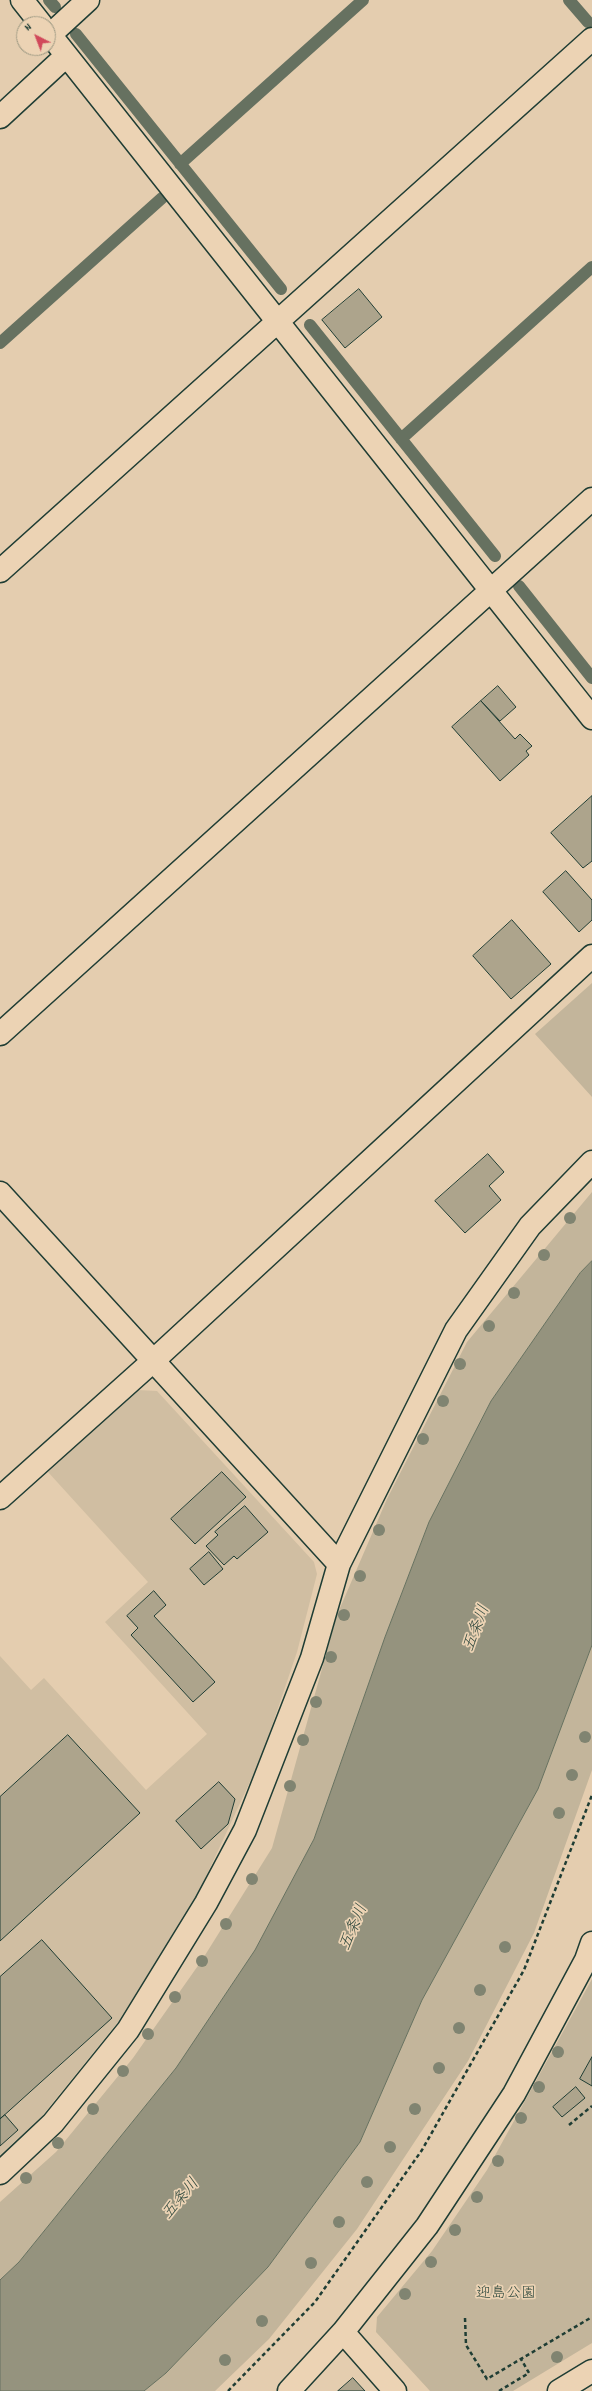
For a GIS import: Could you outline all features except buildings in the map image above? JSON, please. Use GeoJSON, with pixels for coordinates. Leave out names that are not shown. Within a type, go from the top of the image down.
{"type":"FeatureCollection","features":[{"type":"Feature","properties":{"kind":"street"},"geometry":{"type":"LineString","coordinates":[[22,0],[35,16]]}},
{"type":"Feature","properties":{"kind":"street"},"geometry":{"type":"LineString","coordinates":[[56,23],[88,0]]}},
{"type":"Feature","properties":{"kind":"street"},"geometry":{"type":"LineString","coordinates":[[0,571],[277,320],[592,39]]}},
{"type":"Feature","properties":{"kind":"street"},"geometry":{"type":"LineString","coordinates":[[56,43],[592,718]]}},
{"type":"Feature","properties":{"kind":"street"},"geometry":{"type":"LineString","coordinates":[[0,117],[66,56]]}},
{"type":"Feature","properties":{"kind":"street"},"geometry":{"type":"LineString","coordinates":[[0,1034],[592,499]]}},
{"type":"Feature","properties":{"kind":"street"},"geometry":{"type":"LineString","coordinates":[[0,1498],[153,1361],[592,956]]}},
{"type":"Feature","properties":{"kind":"street"},"geometry":{"type":"LineString","coordinates":[[0,2173],[54,2123],[128,2030],[206,1903],[245,1830],[312,1658],[339,1564],[456,1330],[530,1226],[592,1162]]}},
{"type":"Feature","properties":{"kind":"street"},"geometry":{"type":"LineString","coordinates":[[0,1193],[339,1564]]}},
{"type":"Feature","properties":{"kind":"street"},"geometry":{"type":"LineString","coordinates":[[289,2391],[343,2332],[427,2226],[514,2094],[586,1960],[592,1943]]}},
{"type":"Feature","properties":{"kind":"street"},"geometry":{"type":"LineString","coordinates":[[343,2332],[396,2391]]}},
{"type":"Feature","properties":{"kind":"street"},"geometry":{"type":"LineString","coordinates":[[559,2391],[592,2371]]}},
{"type":"Feature","properties":{"kind":"path"},"geometry":{"type":"LineString","coordinates":[[228,2391],[315,2302],[422,2150],[524,1970],[592,1795]]}},
{"type":"Feature","properties":{"kind":"path"},"geometry":{"type":"LineString","coordinates":[[569,2125],[592,2106]]}},
{"type":"Feature","properties":{"kind":"path"},"geometry":{"type":"LineString","coordinates":[[465,2318],[466,2345],[487,2379],[592,2317]]}},
{"type":"Feature","properties":{"kind":"path"},"geometry":{"type":"LineString","coordinates":[[499,2391],[529,2373],[521,2359]]}},
{"type":"Feature","properties":{"kind":"shaded area"},"geometry":{"type":"Polygon","coordinates":[[[137,1390],[157,1391],[314,1562],[317,1574],[297,1652],[261,1758],[196,1898],[118,2022],[42,2116],[0,2155],[0,1656],[31,1690],[44,1678],[146,1790],[207,1734],[105,1622],[148,1582],[48,1472],[137,1390]]]}},
{"type":"Feature","properties":{"kind":"green space"},"geometry":{"type":"Polygon","coordinates":[[[592,983],[592,1097],[535,1034],[592,983]]]}},
{"type":"Feature","properties":{"kind":"green space"},"geometry":{"type":"Polygon","coordinates":[[[592,1192],[592,1261],[580,1273],[491,1401],[429,1522],[385,1637],[314,1839],[255,1950],[176,2068],[19,2262],[0,2280],[0,2202],[56,2152],[133,2058],[202,1960],[272,1848],[337,1615],[387,1499],[467,1342],[592,1192]]]}},
{"type":"Feature","properties":{"kind":"green space"},"geometry":{"type":"Polygon","coordinates":[[[592,1645],[592,1770],[534,1933],[468,2061],[357,2229],[269,2339],[215,2391],[144,2391],[166,2373],[268,2267],[360,2142],[422,2000],[538,1789],[592,1645]]]}},
{"type":"Feature","properties":{"kind":"green space","name":"迎島公園"},"geometry":{"type":"Polygon","coordinates":[[[592,1979],[592,2343],[513,2391],[430,2391],[376,2332],[377,2317],[432,2251],[487,2170],[592,1979]]]}},
{"type":"Feature","properties":{"kind":"water","name":"五条川"},"geometry":{"type":"Polygon","coordinates":[[[592,1261],[592,1645],[538,1789],[422,2000],[360,2142],[268,2267],[166,2373],[144,2391],[0,2391],[0,2280],[19,2262],[176,2068],[255,1950],[314,1839],[385,1637],[429,1522],[491,1401],[580,1273],[592,1261]]]}},
{"type":"Feature","properties":{"kind":"waterway"},"geometry":{"type":"LineString","coordinates":[[49,0],[55,7]]}},
{"type":"Feature","properties":{"kind":"waterway"},"geometry":{"type":"LineString","coordinates":[[180,164],[363,0]]}},
{"type":"Feature","properties":{"kind":"waterway"},"geometry":{"type":"LineString","coordinates":[[569,0],[588,22]]}},
{"type":"Feature","properties":{"kind":"waterway"},"geometry":{"type":"LineString","coordinates":[[76,34],[281,289]]}},
{"type":"Feature","properties":{"kind":"waterway"},"geometry":{"type":"LineString","coordinates":[[0,343],[162,198]]}},
{"type":"Feature","properties":{"kind":"waterway"},"geometry":{"type":"LineString","coordinates":[[401,439],[592,267]]}},
{"type":"Feature","properties":{"kind":"waterway"},"geometry":{"type":"LineString","coordinates":[[310,325],[495,556]]}},
{"type":"Feature","properties":{"kind":"waterway"},"geometry":{"type":"LineString","coordinates":[[519,586],[592,678]]}}]}
